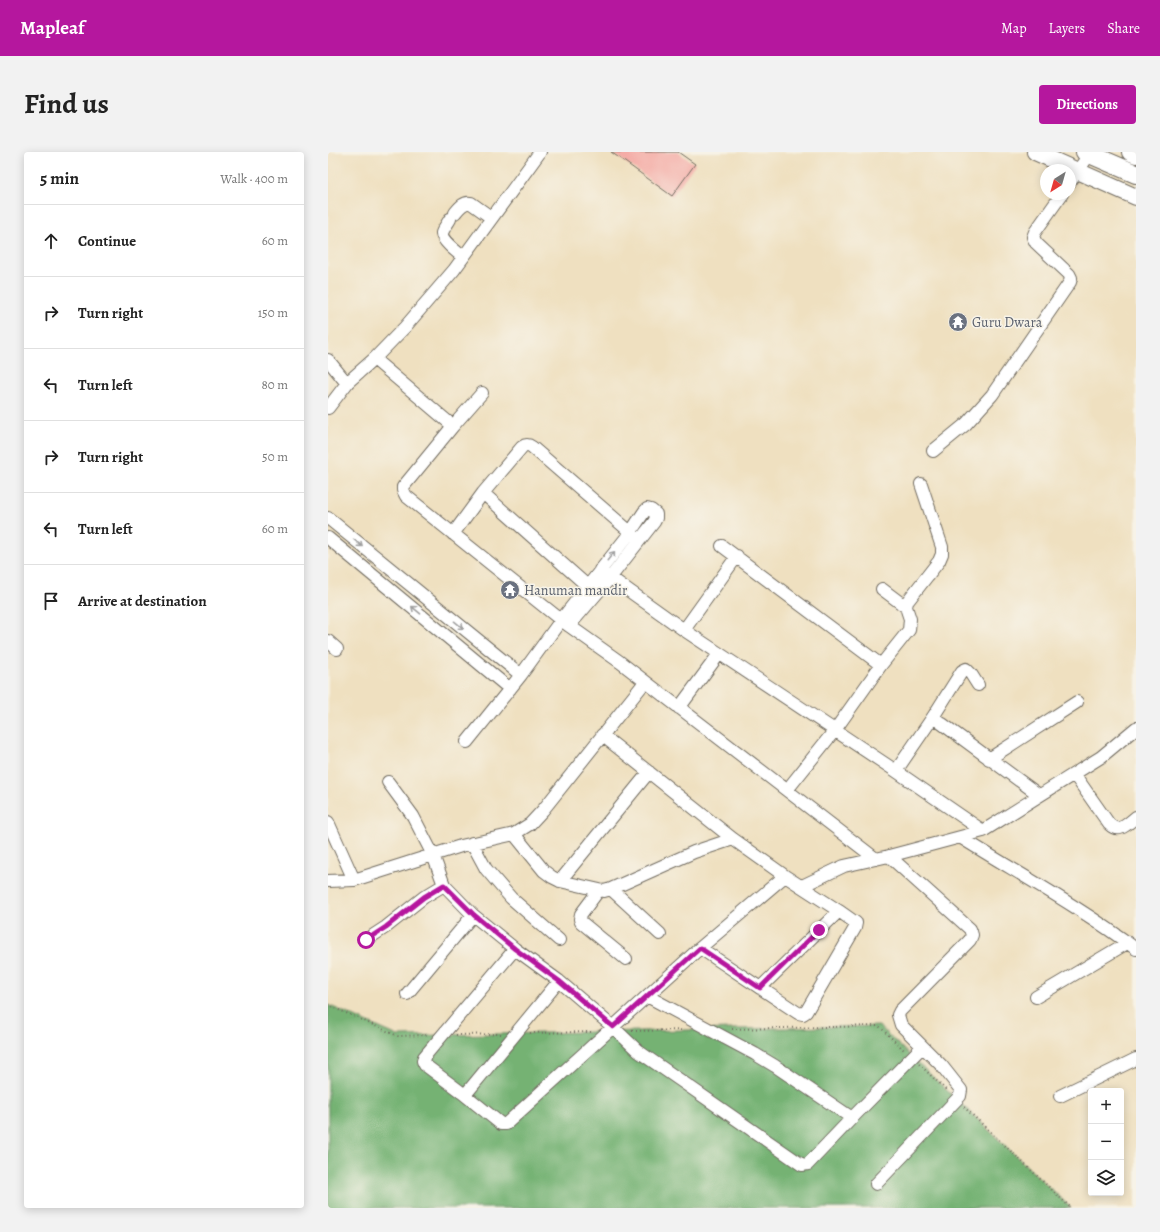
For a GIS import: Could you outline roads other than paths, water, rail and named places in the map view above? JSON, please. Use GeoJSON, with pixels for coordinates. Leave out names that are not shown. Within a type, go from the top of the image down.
{"type":"FeatureCollection","features":[{"type":"Feature","properties":{"kind":"highway"},"geometry":{"type":"LineString","coordinates":[[1131,152],[1136,154]]}},
{"type":"Feature","properties":{"kind":"highway"},"geometry":{"type":"LineString","coordinates":[[1088,153],[1136,174]]}},
{"type":"Feature","properties":{"kind":"main road"},"geometry":{"type":"LineString","coordinates":[[1036,152],[1055,164]]}},
{"type":"Feature","properties":{"kind":"main road"},"geometry":{"type":"LineString","coordinates":[[1076,177],[1136,197]]}},
{"type":"Feature","properties":{"kind":"street"},"geometry":{"type":"LineString","coordinates":[[328,408],[348,382],[374,359],[405,327],[454,270],[540,152]]}},
{"type":"Feature","properties":{"kind":"street"},"geometry":{"type":"LineString","coordinates":[[1076,173],[1088,153]]}},
{"type":"Feature","properties":{"kind":"street"},"geometry":{"type":"LineString","coordinates":[[932,451],[966,424],[992,395],[1070,282],[1071,278],[1069,274],[1036,243],[1033,237],[1058,200]]}},
{"type":"Feature","properties":{"kind":"street"},"geometry":{"type":"LineString","coordinates":[[463,257],[444,240],[442,236],[442,232],[453,216],[464,203],[468,202],[492,218]]}},
{"type":"Feature","properties":{"kind":"street"},"geometry":{"type":"LineString","coordinates":[[374,359],[452,426]]}},
{"type":"Feature","properties":{"kind":"street"},"geometry":{"type":"LineString","coordinates":[[328,360],[346,382],[348,382]]}},
{"type":"Feature","properties":{"kind":"street"},"geometry":{"type":"LineString","coordinates":[[482,393],[452,426],[403,487],[406,496],[565,623],[620,662],[876,859]]}},
{"type":"Feature","properties":{"kind":"street"},"geometry":{"type":"LineString","coordinates":[[453,534],[522,447],[529,444],[630,533],[640,540]]}},
{"type":"Feature","properties":{"kind":"street"},"geometry":{"type":"LineString","coordinates":[[787,790],[835,730],[909,630],[910,619],[906,607],[907,602],[939,561],[942,554],[942,547],[920,484]]}},
{"type":"Feature","properties":{"kind":"street"},"geometry":{"type":"LineString","coordinates":[[484,493],[592,590]]}},
{"type":"Feature","properties":{"kind":"street"},"geometry":{"type":"LineString","coordinates":[[466,742],[592,590],[610,578],[656,518],[656,514],[651,510],[648,509],[644,512],[630,533],[600,570],[592,590]]}},
{"type":"Feature","properties":{"kind":"street"},"geometry":{"type":"LineString","coordinates":[[328,518],[521,675]]}},
{"type":"Feature","properties":{"kind":"street"},"geometry":{"type":"LineString","coordinates":[[328,538],[510,689]]}},
{"type":"Feature","properties":{"kind":"street"},"geometry":{"type":"LineString","coordinates":[[722,546],[882,665]]}},
{"type":"Feature","properties":{"kind":"street"},"geometry":{"type":"LineString","coordinates":[[684,630],[737,556]]}},
{"type":"Feature","properties":{"kind":"street"},"geometry":{"type":"LineString","coordinates":[[600,570],[719,654],[835,730],[983,831]]}},
{"type":"Feature","properties":{"kind":"street"},"geometry":{"type":"LineString","coordinates":[[882,589],[906,607]]}},
{"type":"Feature","properties":{"kind":"street"},"geometry":{"type":"LineString","coordinates":[[679,708],[719,654]]}},
{"type":"Feature","properties":{"kind":"street"},"geometry":{"type":"LineString","coordinates":[[896,771],[964,669],[968,671],[978,685]]}},
{"type":"Feature","properties":{"kind":"street"},"geometry":{"type":"LineString","coordinates":[[328,881],[354,880],[472,843],[514,834],[530,824],[543,810],[645,682]]}},
{"type":"Feature","properties":{"kind":"street"},"geometry":{"type":"LineString","coordinates":[[990,759],[1077,702]]}},
{"type":"Feature","properties":{"kind":"street"},"geometry":{"type":"LineString","coordinates":[[933,717],[1039,795]]}},
{"type":"Feature","properties":{"kind":"street"},"geometry":{"type":"LineString","coordinates":[[802,886],[844,866],[889,856],[983,831],[1101,757],[1136,728]]}},
{"type":"Feature","properties":{"kind":"street"},"geometry":{"type":"LineString","coordinates":[[602,735],[733,839],[785,876],[856,923],[855,928],[806,1012],[803,1014],[798,1013],[700,948]]}},
{"type":"Feature","properties":{"kind":"street"},"geometry":{"type":"LineString","coordinates":[[560,881],[649,772]]}},
{"type":"Feature","properties":{"kind":"street"},"geometry":{"type":"LineString","coordinates":[[1074,774],[1113,828],[1118,829],[1124,827],[1136,817]]}},
{"type":"Feature","properties":{"kind":"street"},"geometry":{"type":"LineString","coordinates":[[388,782],[413,816],[433,855],[444,885],[474,915],[515,949],[559,981],[613,1027],[638,1051],[802,1165],[808,1164],[922,1047]]}},
{"type":"Feature","properties":{"kind":"street"},"geometry":{"type":"LineString","coordinates":[[328,822],[354,880]]}},
{"type":"Feature","properties":{"kind":"street"},"geometry":{"type":"LineString","coordinates":[[514,834],[544,871],[552,877],[560,881],[605,890],[660,934]]}},
{"type":"Feature","properties":{"kind":"street"},"geometry":{"type":"LineString","coordinates":[[960,837],[1036,883],[1132,946],[1036,997]]}},
{"type":"Feature","properties":{"kind":"street"},"geometry":{"type":"LineString","coordinates":[[626,959],[581,922],[581,914],[605,890],[694,852],[733,839]]}},
{"type":"Feature","properties":{"kind":"street"},"geometry":{"type":"LineString","coordinates":[[472,843],[486,869],[511,898],[559,940]]}},
{"type":"Feature","properties":{"kind":"street"},"geometry":{"type":"LineString","coordinates":[[876,1184],[960,1096],[962,1092],[942,1066],[901,1025],[898,1015],[900,1011],[970,940],[972,936],[970,929],[889,856]]}},
{"type":"Feature","properties":{"kind":"street"},"geometry":{"type":"LineString","coordinates":[[515,949],[424,1057],[423,1061],[425,1065],[501,1124],[506,1124],[700,948],[785,876]]}},
{"type":"Feature","properties":{"kind":"street"},"geometry":{"type":"LineString","coordinates":[[366,940],[386,927],[424,897],[444,885]]}},
{"type":"Feature","properties":{"kind":"street"},"geometry":{"type":"LineString","coordinates":[[760,988],[839,911]]}},
{"type":"Feature","properties":{"kind":"street"},"geometry":{"type":"LineString","coordinates":[[407,994],[474,915]]}},
{"type":"Feature","properties":{"kind":"street"},"geometry":{"type":"LineString","coordinates":[[465,1095],[559,981]]}},
{"type":"Feature","properties":{"kind":"street"},"geometry":{"type":"LineString","coordinates":[[647,996],[762,1058],[852,1118]]}},
{"type":"Feature","properties":{"kind":"street"},"geometry":{"type":"LineString","coordinates":[[1060,1096],[1136,1059]]}},
{"type":"Feature","properties":{"kind":"place","name":"Guru Dwara"},"geometry":{"type":"Point","coordinates":[958,322]}},
{"type":"Feature","properties":{"kind":"place","name":"Hanuman mandir"},"geometry":{"type":"Point","coordinates":[510,590]}}]}
